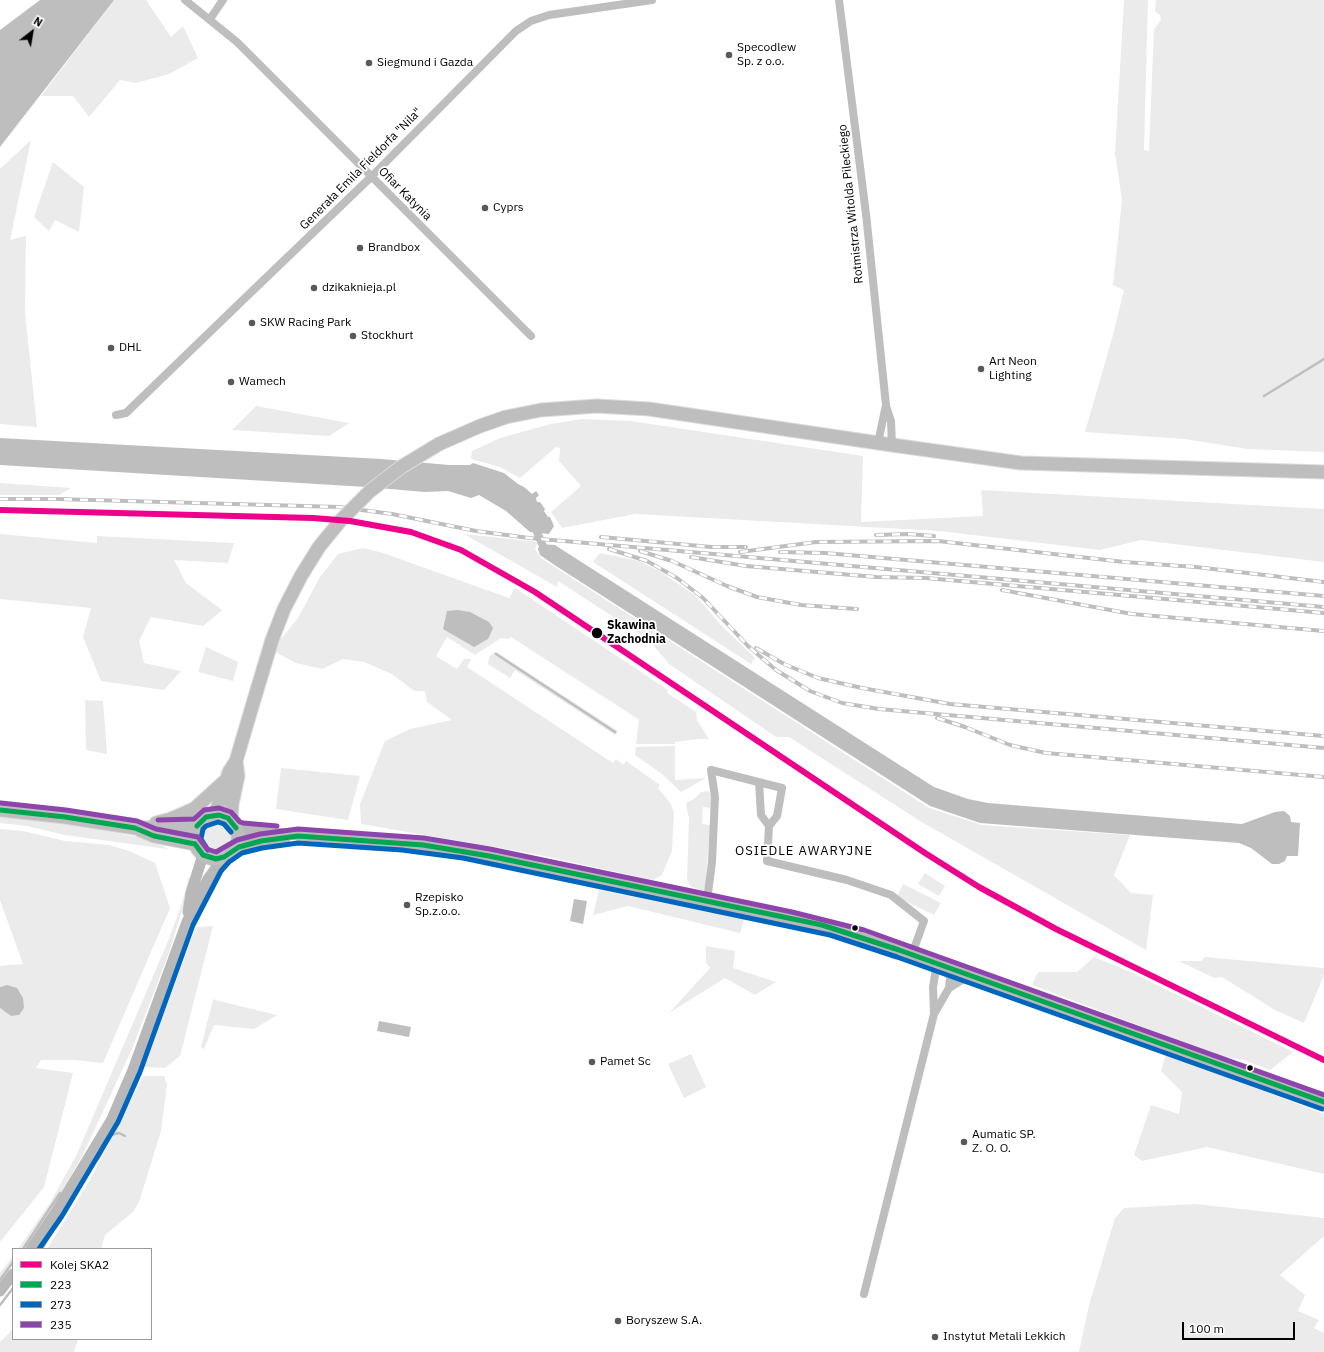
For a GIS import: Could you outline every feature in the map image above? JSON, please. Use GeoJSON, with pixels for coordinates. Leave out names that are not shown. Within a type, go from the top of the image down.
{"type":"FeatureCollection","features":[{"type":"Feature","properties":{"kind":"main road"},"geometry":{"type":"LineString","coordinates":[[215,815],[229,772],[236,761],[272,640],[292,592],[310,562],[341,520],[370,491],[401,467],[439,444],[480,426],[512,416],[562,408],[597,406],[650,409],[1021,463],[1324,472]]}},
{"type":"Feature","properties":{"kind":"main road"},"geometry":{"type":"LineString","coordinates":[[32,1248],[56,1212],[84,1164],[98,1145],[112,1119],[133,1070],[187,922],[208,878],[230,853],[238,836],[234,824],[232,804],[238,776],[236,761]]}},
{"type":"Feature","properties":{"kind":"main road"},"geometry":{"type":"LineString","coordinates":[[135,828],[187,814],[202,804],[227,779]]}},
{"type":"Feature","properties":{"kind":"main road"},"geometry":{"type":"LineString","coordinates":[[0,810],[37,813],[135,828],[197,826]]}},
{"type":"Feature","properties":{"kind":"main road"},"geometry":{"type":"LineString","coordinates":[[298,836],[260,841],[216,859],[203,855],[195,844],[194,835],[197,826],[202,820],[215,815],[224,816],[234,824],[247,831],[403,843],[464,851],[832,928],[912,954],[1324,1102]]}},
{"type":"Feature","properties":{"kind":"main road"},"geometry":{"type":"LineString","coordinates":[[135,828],[154,836],[195,844]]}},
{"type":"Feature","properties":{"kind":"main road"},"geometry":{"type":"LineString","coordinates":[[187,922],[191,893],[203,855]]}},
{"type":"Feature","properties":{"kind":"main road"},"geometry":{"type":"LineString","coordinates":[[0,1291],[12,1275]]}},
{"type":"Feature","properties":{"kind":"street","name":"Ofiar Katynia"},"geometry":{"type":"LineString","coordinates":[[185,0],[210,19],[259,64],[531,336]]}},
{"type":"Feature","properties":{"kind":"street"},"geometry":{"type":"LineString","coordinates":[[210,19],[223,0]]}},
{"type":"Feature","properties":{"kind":"street","name":"Generała Emila Fieldorfa \"Nila\""},"geometry":{"type":"LineString","coordinates":[[116,415],[126,413],[371,177],[500,45],[516,31],[531,21],[565,11],[652,0]]}},
{"type":"Feature","properties":{"kind":"street","name":"Rotmistrza Witolda Pileckiego"},"geometry":{"type":"LineString","coordinates":[[839,0],[866,214],[886,405],[891,422],[892,445]]}},
{"type":"Feature","properties":{"kind":"street","name":"Rotmistrza Witolda Pileckiego"},"geometry":{"type":"LineString","coordinates":[[878,443],[886,405]]}},
{"type":"Feature","properties":{"kind":"street"},"geometry":{"type":"LineString","coordinates":[[707,901],[712,862],[714,797],[711,770],[782,788],[777,816],[769,826],[767,861],[847,880],[886,893],[924,921],[912,954]]}},
{"type":"Feature","properties":{"kind":"street"},"geometry":{"type":"LineString","coordinates":[[759,782],[761,815],[769,826]]}},
{"type":"Feature","properties":{"kind":"street"},"geometry":{"type":"LineString","coordinates":[[934,1014],[933,987],[937,964]]}},
{"type":"Feature","properties":{"kind":"street"},"geometry":{"type":"LineString","coordinates":[[864,1294],[934,1014],[949,988],[951,968]]}},
{"type":"Feature","properties":{"kind":"street"},"geometry":{"type":"LineString","coordinates":[[949,988],[970,975]]}},
{"type":"Feature","properties":{"kind":"shaded area"},"geometry":{"type":"Polygon","coordinates":[[[40,0],[114,0],[0,147],[0,30],[40,0]]]}},
{"type":"Feature","properties":{"kind":"shaded area"},"geometry":{"type":"Polygon","coordinates":[[[114,0],[146,0],[171,37],[183,26],[198,58],[169,74],[136,83],[120,80],[89,117],[73,96],[41,96],[114,0]]]}},
{"type":"Feature","properties":{"kind":"shaded area"},"geometry":{"type":"Polygon","coordinates":[[[1124,0],[1148,0],[1144,150],[1149,151],[1154,29],[1161,20],[1160,15],[1155,11],[1156,0],[1324,0],[1324,452],[1248,449],[1184,439],[1085,432],[1113,335],[1124,290],[1113,285],[1122,200],[1115,153],[1124,0]]]}},
{"type":"Feature","properties":{"kind":"shaded area"},"geometry":{"type":"Polygon","coordinates":[[[31,140],[10,240],[26,236],[25,313],[37,427],[0,424],[0,169],[31,140]]]}},
{"type":"Feature","properties":{"kind":"shaded area"},"geometry":{"type":"Polygon","coordinates":[[[53,162],[84,187],[79,232],[55,220],[49,231],[34,217],[53,162]]]}},
{"type":"Feature","properties":{"kind":"shaded area"},"geometry":{"type":"Polygon","coordinates":[[[256,406],[349,423],[329,436],[232,430],[256,406]]]}},
{"type":"Feature","properties":{"kind":"shaded area"},"geometry":{"type":"Polygon","coordinates":[[[582,419],[631,421],[863,456],[861,522],[983,516],[981,490],[1324,509],[1324,562],[1141,540],[1100,550],[940,531],[635,514],[562,528],[551,512],[581,486],[559,461],[560,448],[556,447],[520,478],[500,467],[471,459],[472,451],[500,438],[551,424],[582,419]]]}},
{"type":"Feature","properties":{"kind":"shaded area"},"geometry":{"type":"Polygon","coordinates":[[[0,438],[381,459],[449,465],[470,465],[473,463],[504,473],[532,494],[536,491],[539,495],[536,498],[537,502],[540,502],[545,509],[544,511],[548,517],[550,517],[554,526],[549,534],[530,532],[506,511],[479,495],[471,498],[448,491],[425,492],[367,487],[0,465],[0,438]]]}},
{"type":"Feature","properties":{"kind":"shaded area"},"geometry":{"type":"Polygon","coordinates":[[[0,483],[71,488],[59,495],[0,495],[0,483]]]}},
{"type":"Feature","properties":{"kind":"shaded area"},"geometry":{"type":"Polygon","coordinates":[[[0,534],[97,543],[97,536],[234,543],[228,563],[174,560],[186,583],[222,610],[203,626],[151,617],[139,641],[144,663],[181,671],[164,690],[101,681],[83,637],[91,608],[0,599],[0,534]]]}},
{"type":"Feature","properties":{"kind":"shaded area"},"geometry":{"type":"Polygon","coordinates":[[[464,534],[538,542],[535,549],[541,558],[929,808],[982,825],[1130,835],[1114,875],[1131,893],[1153,895],[1146,950],[920,821],[789,737],[776,737],[669,664],[649,640],[558,581],[557,587],[464,534]]]}},
{"type":"Feature","properties":{"kind":"shaded area"},"geometry":{"type":"Polygon","coordinates":[[[540,544],[555,545],[934,787],[968,799],[988,803],[1242,824],[1275,812],[1284,811],[1290,816],[1291,822],[1300,823],[1298,856],[1287,856],[1285,861],[1279,864],[1272,864],[1251,848],[1239,843],[980,823],[930,806],[556,566],[540,555],[538,549],[540,544]]]}},
{"type":"Feature","properties":{"kind":"shaded area"},"geometry":{"type":"Polygon","coordinates":[[[363,548],[383,553],[509,598],[515,588],[668,690],[667,692],[669,694],[696,712],[697,720],[709,739],[675,742],[675,744],[636,744],[638,719],[511,637],[509,639],[501,638],[475,655],[447,637],[436,656],[457,669],[464,659],[471,659],[467,667],[613,763],[616,759],[624,765],[626,761],[660,785],[658,788],[671,804],[674,813],[672,851],[662,875],[653,880],[535,854],[361,824],[360,804],[385,741],[410,729],[452,720],[427,702],[425,691],[414,691],[392,674],[364,662],[343,659],[322,669],[296,663],[275,652],[280,640],[298,618],[320,577],[338,554],[363,548]]]}},
{"type":"Feature","properties":{"kind":"shaded area"},"geometry":{"type":"Polygon","coordinates":[[[600,553],[639,561],[661,572],[696,596],[720,624],[755,658],[751,664],[593,562],[600,553]]]}},
{"type":"Feature","properties":{"kind":"shaded area"},"geometry":{"type":"Polygon","coordinates":[[[458,610],[470,612],[489,622],[493,628],[488,639],[474,647],[443,629],[447,611],[458,610]]]}},
{"type":"Feature","properties":{"kind":"shaded area"},"geometry":{"type":"Polygon","coordinates":[[[206,647],[238,662],[233,681],[198,672],[206,647]]]}},
{"type":"Feature","properties":{"kind":"shaded area"},"geometry":{"type":"Polygon","coordinates":[[[495,652],[618,731],[615,735],[515,670],[510,678],[488,664],[489,657],[495,652]]]}},
{"type":"Feature","properties":{"kind":"shaded area"},"geometry":{"type":"Polygon","coordinates":[[[85,700],[103,701],[107,754],[86,750],[85,700]]]}},
{"type":"Feature","properties":{"kind":"shaded area"},"geometry":{"type":"Polygon","coordinates":[[[675,746],[675,780],[706,778],[681,792],[662,774],[635,755],[636,747],[675,746]]]}},
{"type":"Feature","properties":{"kind":"shaded area"},"geometry":{"type":"Polygon","coordinates":[[[281,768],[360,776],[348,820],[276,809],[281,768]]]}},
{"type":"Feature","properties":{"kind":"shaded area"},"geometry":{"type":"Polygon","coordinates":[[[708,791],[711,795],[711,808],[703,807],[702,824],[710,825],[705,891],[690,886],[687,880],[689,819],[686,803],[694,799],[701,792],[708,791]]]}},
{"type":"Feature","properties":{"kind":"shaded area"},"geometry":{"type":"Polygon","coordinates":[[[0,815],[36,818],[149,839],[168,849],[65,835],[27,826],[0,823],[0,815]]]}},
{"type":"Feature","properties":{"kind":"shaded area"},"geometry":{"type":"Polygon","coordinates":[[[214,821],[225,824],[232,834],[228,846],[222,850],[210,848],[197,836],[201,826],[214,821]]]}},
{"type":"Feature","properties":{"kind":"shaded area"},"geometry":{"type":"Polygon","coordinates":[[[0,829],[23,831],[65,841],[109,845],[129,851],[155,863],[170,908],[103,1063],[75,1060],[41,1060],[36,1068],[73,1073],[44,1187],[0,1242],[0,1008],[11,1016],[19,1015],[7,985],[0,987],[0,966],[23,964],[0,900],[0,829]]]}},
{"type":"Feature","properties":{"kind":"shaded area"},"geometry":{"type":"Polygon","coordinates":[[[925,873],[945,886],[939,896],[918,884],[925,873]]]}},
{"type":"Feature","properties":{"kind":"shaded area"},"geometry":{"type":"Polygon","coordinates":[[[189,877],[192,877],[169,953],[132,1049],[85,1150],[61,1195],[25,1248],[19,1248],[50,1203],[77,1154],[168,941],[180,909],[189,877]]]}},
{"type":"Feature","properties":{"kind":"shaded area"},"geometry":{"type":"Polygon","coordinates":[[[903,884],[941,903],[934,915],[897,897],[903,884]]]}},
{"type":"Feature","properties":{"kind":"shaded area"},"geometry":{"type":"Polygon","coordinates":[[[599,890],[744,919],[740,933],[628,906],[593,915],[599,890]]]}},
{"type":"Feature","properties":{"kind":"shaded area"},"geometry":{"type":"Polygon","coordinates":[[[574,899],[587,901],[583,924],[570,921],[574,899]]]}},
{"type":"Feature","properties":{"kind":"shaded area"},"geometry":{"type":"Polygon","coordinates":[[[213,926],[180,1056],[165,1068],[144,1067],[196,927],[213,926]]]}},
{"type":"Feature","properties":{"kind":"shaded area"},"geometry":{"type":"Polygon","coordinates":[[[706,946],[735,951],[733,968],[776,982],[755,995],[725,978],[669,1013],[710,968],[706,963],[706,946]]]}},
{"type":"Feature","properties":{"kind":"shaded area"},"geometry":{"type":"Polygon","coordinates":[[[1094,957],[1133,973],[1293,1052],[1270,1070],[1244,1060],[1223,1057],[1032,985],[1038,972],[1077,972],[1094,957]]]}},
{"type":"Feature","properties":{"kind":"shaded area"},"geometry":{"type":"Polygon","coordinates":[[[1205,957],[1324,968],[1324,975],[1304,1023],[1275,1010],[1222,977],[1214,978],[1179,961],[1201,961],[1205,957]]]}},
{"type":"Feature","properties":{"kind":"shaded area"},"geometry":{"type":"Polygon","coordinates":[[[7,985],[17,988],[23,998],[24,1008],[19,1015],[11,1016],[0,1008],[0,987],[7,985]]]}},
{"type":"Feature","properties":{"kind":"shaded area"},"geometry":{"type":"Polygon","coordinates":[[[213,999],[277,1015],[254,1029],[214,1025],[204,1049],[201,1047],[213,999]]]}},
{"type":"Feature","properties":{"kind":"shaded area"},"geometry":{"type":"Polygon","coordinates":[[[379,1021],[411,1027],[409,1037],[377,1031],[379,1021]]]}},
{"type":"Feature","properties":{"kind":"shaded area"},"geometry":{"type":"Polygon","coordinates":[[[691,1054],[706,1087],[684,1098],[668,1064],[691,1054]]]}},
{"type":"Feature","properties":{"kind":"shaded area"},"geometry":{"type":"Polygon","coordinates":[[[1166,1054],[1324,1114],[1324,1174],[1207,1147],[1142,1161],[1134,1155],[1151,1105],[1179,1114],[1182,1092],[1161,1071],[1166,1054]]]}},
{"type":"Feature","properties":{"kind":"shaded area"},"geometry":{"type":"Polygon","coordinates":[[[143,1076],[164,1076],[167,1085],[161,1131],[139,1202],[133,1212],[105,1235],[101,1248],[48,1248],[90,1180],[143,1076]]]}},
{"type":"Feature","properties":{"kind":"shaded area"},"geometry":{"type":"Polygon","coordinates":[[[1195,1204],[1324,1218],[1324,1236],[1280,1275],[1305,1295],[1298,1311],[1319,1320],[1314,1328],[1324,1333],[1324,1352],[1079,1352],[1089,1305],[1115,1218],[1124,1208],[1195,1204]]]}},
{"type":"Feature","properties":{"kind":"shaded area"},"geometry":{"type":"Polygon","coordinates":[[[12,1257],[12,1265],[0,1282],[0,1273],[12,1257]]]}},
{"type":"Feature","properties":{"kind":"shaded area"},"geometry":{"type":"Polygon","coordinates":[[[12,1330],[12,1340],[78,1340],[74,1352],[0,1352],[0,1342],[12,1330]]]}},
{"type":"Feature","properties":{"kind":"waterway"},"geometry":{"type":"LineString","coordinates":[[1264,396],[1324,359]]}},
{"type":"Feature","properties":{"kind":"waterway"},"geometry":{"type":"LineString","coordinates":[[534,525],[546,553]]}},
{"type":"Feature","properties":{"kind":"waterway"},"geometry":{"type":"LineString","coordinates":[[496,654],[615,732]]}},
{"type":"Feature","properties":{"kind":"waterway"},"geometry":{"type":"LineString","coordinates":[[43,1248],[89,1169],[99,1158],[111,1135],[119,1133],[125,1136]]}},
{"type":"Feature","properties":{"kind":"waterway"},"geometry":{"type":"LineString","coordinates":[[24,1248],[60,1193]]}},
{"type":"Feature","properties":{"kind":"waterway"},"geometry":{"type":"LineString","coordinates":[[0,1280],[12,1263]]}},
{"type":"Feature","properties":{"kind":"waterway"},"geometry":{"type":"LineString","coordinates":[[0,1305],[12,1289]]}},
{"type":"Feature","properties":{"kind":"railway"},"geometry":{"type":"LineString","coordinates":[[0,499],[57,499],[339,507],[392,514],[476,531],[529,538],[1324,607]]}},
{"type":"Feature","properties":{"kind":"railway"},"geometry":{"type":"LineString","coordinates":[[876,535],[908,534],[934,536]]}},
{"type":"Feature","properties":{"kind":"railway"},"geometry":{"type":"LineString","coordinates":[[601,537],[711,547],[746,547]]}},
{"type":"Feature","properties":{"kind":"railway"},"geometry":{"type":"LineString","coordinates":[[740,552],[816,542],[938,541],[1124,562],[1196,567],[1324,582]]}},
{"type":"Feature","properties":{"kind":"railway"},"geometry":{"type":"LineString","coordinates":[[609,549],[647,561],[677,578],[703,598],[748,646],[776,670],[810,691],[842,703],[879,709],[1324,748]]}},
{"type":"Feature","properties":{"kind":"railway"},"geometry":{"type":"LineString","coordinates":[[640,551],[672,561],[727,586],[757,597],[801,605],[857,609]]}},
{"type":"Feature","properties":{"kind":"railway"},"geometry":{"type":"LineString","coordinates":[[780,552],[825,553],[1324,596]]}},
{"type":"Feature","properties":{"kind":"railway"},"geometry":{"type":"LineString","coordinates":[[691,557],[746,566],[876,577],[926,578],[1324,613]]}},
{"type":"Feature","properties":{"kind":"railway"},"geometry":{"type":"LineString","coordinates":[[1002,590],[1132,614],[1324,631]]}},
{"type":"Feature","properties":{"kind":"railway"},"geometry":{"type":"LineString","coordinates":[[756,648],[784,664],[818,678],[862,688],[950,704],[1324,736]]}},
{"type":"Feature","properties":{"kind":"railway"},"geometry":{"type":"LineString","coordinates":[[937,718],[965,727],[1010,745],[1046,753],[1324,777]]}},
{"type":"Feature","properties":{"kind":"rail line","name":"SKA2"},"geometry":{"type":"LineString","coordinates":[[0,510],[313,518],[350,521],[411,532],[461,550],[535,592],[925,853],[979,887],[1056,929],[1324,1060]]}},
{"type":"Feature","properties":{"kind":"transit line","name":"235"},"geometry":{"type":"LineString","coordinates":[[1,803],[66,810],[137,821],[156,829],[198,837],[207,849],[216,852],[237,840],[260,834],[298,829],[424,838],[490,849],[792,912],[864,930],[1324,1095]]}},
{"type":"Feature","properties":{"kind":"transit line","name":"235"},"geometry":{"type":"LineString","coordinates":[[158,820],[194,819],[204,810],[219,808],[231,812],[240,822],[243,823],[277,826]]}},
{"type":"Feature","properties":{"kind":"transit line","name":"223"},"geometry":{"type":"LineString","coordinates":[[0,810],[65,817],[135,828],[154,836],[195,844]]}},
{"type":"Feature","properties":{"kind":"transit line","name":"223"},"geometry":{"type":"LineString","coordinates":[[197,826],[206,817],[219,815],[228,818],[236,828]]}},
{"type":"Feature","properties":{"kind":"transit line","name":"273"},"geometry":{"type":"LineString","coordinates":[[208,850],[201,839],[203,829],[206,826],[218,822],[224,824],[231,832]]}},
{"type":"Feature","properties":{"kind":"transit line","name":"223"},"geometry":{"type":"LineString","coordinates":[[195,844],[203,855],[216,859],[224,857],[239,847],[261,841],[298,836],[423,845],[489,856],[822,925],[899,950],[1324,1102]]}},
{"type":"Feature","properties":{"kind":"transit line","name":"273"},"geometry":{"type":"LineString","coordinates":[[40,1248],[62,1216],[118,1122],[140,1072],[193,925],[221,871],[229,862],[242,853],[262,848],[298,843],[402,850],[463,858],[830,935],[897,957],[1322,1109]]}},
{"type":"Feature","properties":{"kind":"place","name":"Specodlew Sp. z o.o."},"geometry":{"type":"Point","coordinates":[729,55]}},
{"type":"Feature","properties":{"kind":"place","name":"Siegmund i Gazda"},"geometry":{"type":"Point","coordinates":[369,63]}},
{"type":"Feature","properties":{"kind":"place","name":"Cyprs"},"geometry":{"type":"Point","coordinates":[485,208]}},
{"type":"Feature","properties":{"kind":"place","name":"Brandbox"},"geometry":{"type":"Point","coordinates":[360,248]}},
{"type":"Feature","properties":{"kind":"place","name":"dzikaknieja.pl"},"geometry":{"type":"Point","coordinates":[314,288]}},
{"type":"Feature","properties":{"kind":"place","name":"SKW Racing Park"},"geometry":{"type":"Point","coordinates":[252,323]}},
{"type":"Feature","properties":{"kind":"place","name":"Stockhurt"},"geometry":{"type":"Point","coordinates":[353,336]}},
{"type":"Feature","properties":{"kind":"place","name":"DHL"},"geometry":{"type":"Point","coordinates":[111,348]}},
{"type":"Feature","properties":{"kind":"place","name":"Art Neon Lighting"},"geometry":{"type":"Point","coordinates":[981,369]}},
{"type":"Feature","properties":{"kind":"place","name":"Wamech"},"geometry":{"type":"Point","coordinates":[231,382]}},
{"type":"Feature","properties":{"kind":"place","name":"Skawina Zachodnia"},"geometry":{"type":"Point","coordinates":[597,633]}},
{"type":"Feature","properties":{"kind":"place","name":"Rzepisko Sp.z.o.o."},"geometry":{"type":"Point","coordinates":[407,905]}},
{"type":"Feature","properties":{"kind":"place","name":"Pamet Sc"},"geometry":{"type":"Point","coordinates":[592,1062]}},
{"type":"Feature","properties":{"kind":"place","name":"Aumatic SP. Z. O. O."},"geometry":{"type":"Point","coordinates":[964,1142]}},
{"type":"Feature","properties":{"kind":"place","name":"Boryszew S.A."},"geometry":{"type":"Point","coordinates":[618,1321]}},
{"type":"Feature","properties":{"kind":"place","name":"Instytut Metali Lekkich"},"geometry":{"type":"Point","coordinates":[935,1337]}},
{"type":"Feature","properties":{"kind":"district","name":"OSIEDLE AWARYJNE"},"geometry":{"type":"Point","coordinates":[804,851]}}]}
